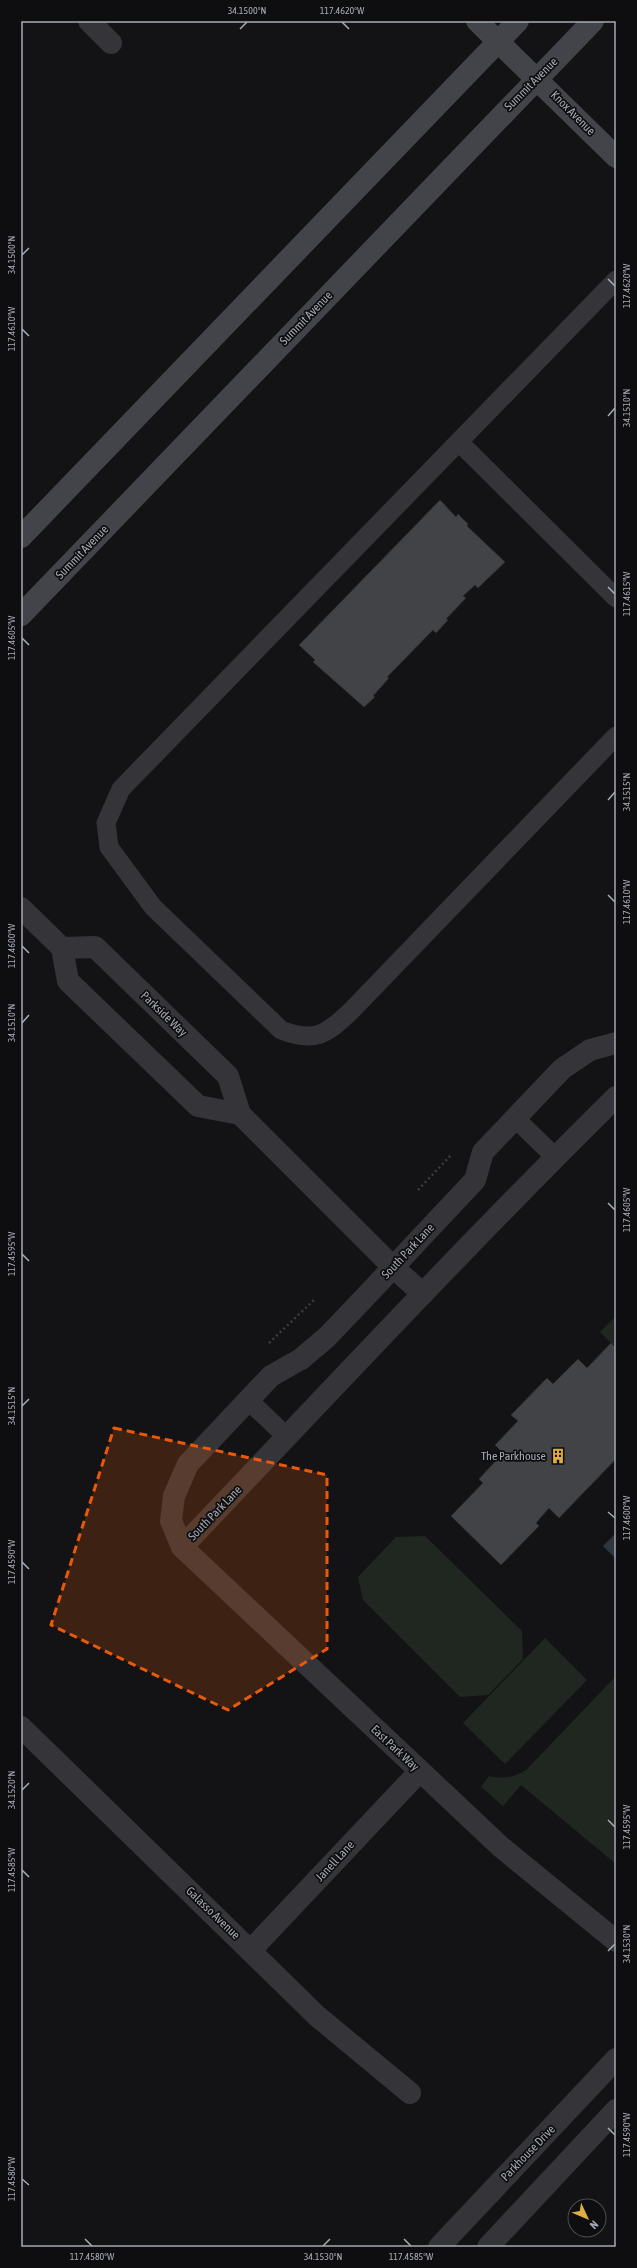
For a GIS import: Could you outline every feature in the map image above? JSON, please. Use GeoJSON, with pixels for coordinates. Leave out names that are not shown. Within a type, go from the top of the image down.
{"type":"FeatureCollection","features":[{"type":"Feature","properties":{"kind":"main road","name":"Knox Avenue"},"geometry":{"type":"LineString","coordinates":[[477,21],[537,78],[616,157]]}},
{"type":"Feature","properties":{"kind":"main road"},"geometry":{"type":"LineString","coordinates":[[21,537],[518,21]]}},
{"type":"Feature","properties":{"kind":"main road","name":"Summit Avenue"},"geometry":{"type":"LineString","coordinates":[[21,616],[593,21]]}},
{"type":"Feature","properties":{"kind":"street"},"geometry":{"type":"LineString","coordinates":[[89,21],[111,43]]}},
{"type":"Feature","properties":{"kind":"street"},"geometry":{"type":"LineString","coordinates":[[21,908],[62,948],[68,981],[198,1106],[240,1114]]}},
{"type":"Feature","properties":{"kind":"street","name":"Parkside Way"},"geometry":{"type":"LineString","coordinates":[[62,948],[95,947],[228,1076],[240,1114],[393,1267],[423,1294]]}},
{"type":"Feature","properties":{"kind":"street","name":"South Park Lane"},"geometry":{"type":"LineString","coordinates":[[616,1043],[590,1050],[562,1070],[483,1152],[475,1180],[327,1337],[301,1359],[270,1376],[188,1464],[174,1496],[170,1521],[182,1547],[423,1294],[616,1097]]}},
{"type":"Feature","properties":{"kind":"street","name":"East Park Way"},"geometry":{"type":"LineString","coordinates":[[182,1547],[501,1848],[616,1940]]}},
{"type":"Feature","properties":{"kind":"street","name":"Galasso Avenue"},"geometry":{"type":"LineString","coordinates":[[21,1727],[317,2016],[410,2093]]}},
{"type":"Feature","properties":{"kind":"street","name":"Janell Lane"},"geometry":{"type":"LineString","coordinates":[[251,1950],[420,1771]]}},
{"type":"Feature","properties":{"kind":"street","name":"Parkhouse Drive"},"geometry":{"type":"LineString","coordinates":[[439,2247],[616,2059]]}},
{"type":"Feature","properties":{"kind":"street"},"geometry":{"type":"LineString","coordinates":[[488,2247],[616,2110]]}},
{"type":"Feature","properties":{"kind":"lane"},"geometry":{"type":"LineString","coordinates":[[616,280],[121,789],[106,822],[109,847],[153,907],[280,1030],[296,1036],[312,1037],[332,1030],[616,736]]}},
{"type":"Feature","properties":{"kind":"lane"},"geometry":{"type":"LineString","coordinates":[[459,442],[616,598]]}},
{"type":"Feature","properties":{"kind":"lane"},"geometry":{"type":"LineString","coordinates":[[515,1118],[555,1158]]}},
{"type":"Feature","properties":{"kind":"lane"},"geometry":{"type":"LineString","coordinates":[[248,1400],[287,1437]]}},
{"type":"Feature","properties":{"kind":"highlighted area"},"geometry":{"type":"Polygon","coordinates":[[[114,1428],[327,1475],[327,1649],[228,1710],[51,1625],[114,1428]]]}},
{"type":"Feature","properties":{"kind":"shaded area"},"geometry":{"type":"Polygon","coordinates":[[[616,1316],[616,1348],[600,1332],[616,1316]]]}},
{"type":"Feature","properties":{"kind":"shaded area"},"geometry":{"type":"Polygon","coordinates":[[[616,1533],[616,1559],[603,1546],[616,1533]]]}},
{"type":"Feature","properties":{"kind":"shaded area"},"geometry":{"type":"Polygon","coordinates":[[[425,1536],[522,1631],[523,1659],[488,1695],[460,1697],[363,1600],[358,1577],[396,1537],[425,1536]]]}},
{"type":"Feature","properties":{"kind":"shaded area"},"geometry":{"type":"Polygon","coordinates":[[[545,1638],[587,1680],[505,1764],[463,1723],[545,1638]]]}},
{"type":"Feature","properties":{"kind":"shaded area"},"geometry":{"type":"Polygon","coordinates":[[[616,1676],[616,1864],[521,1785],[503,1806],[481,1787],[489,1776],[508,1777],[517,1775],[526,1770],[616,1676]]]}},
{"type":"Feature","properties":{"kind":"building"},"geometry":{"type":"Polygon","coordinates":[[[440,500],[456,517],[458,514],[468,524],[467,526],[505,562],[478,588],[475,585],[463,596],[466,598],[446,619],[448,620],[436,633],[433,630],[387,677],[389,678],[373,696],[375,697],[364,707],[313,662],[315,660],[299,645],[440,500]]]}},
{"type":"Feature","properties":{"kind":"building","name":"The Parkhouse"},"geometry":{"type":"Polygon","coordinates":[[[611,1343],[616,1348],[616,1459],[559,1518],[549,1508],[536,1523],[539,1526],[501,1565],[451,1516],[483,1483],[479,1479],[503,1453],[495,1445],[518,1421],[511,1415],[547,1378],[553,1384],[578,1359],[587,1368],[611,1343]]]}},
{"type":"Feature","properties":{"kind":"place","name":"The Parkhouse"},"geometry":{"type":"Point","coordinates":[558,1456]}}]}
